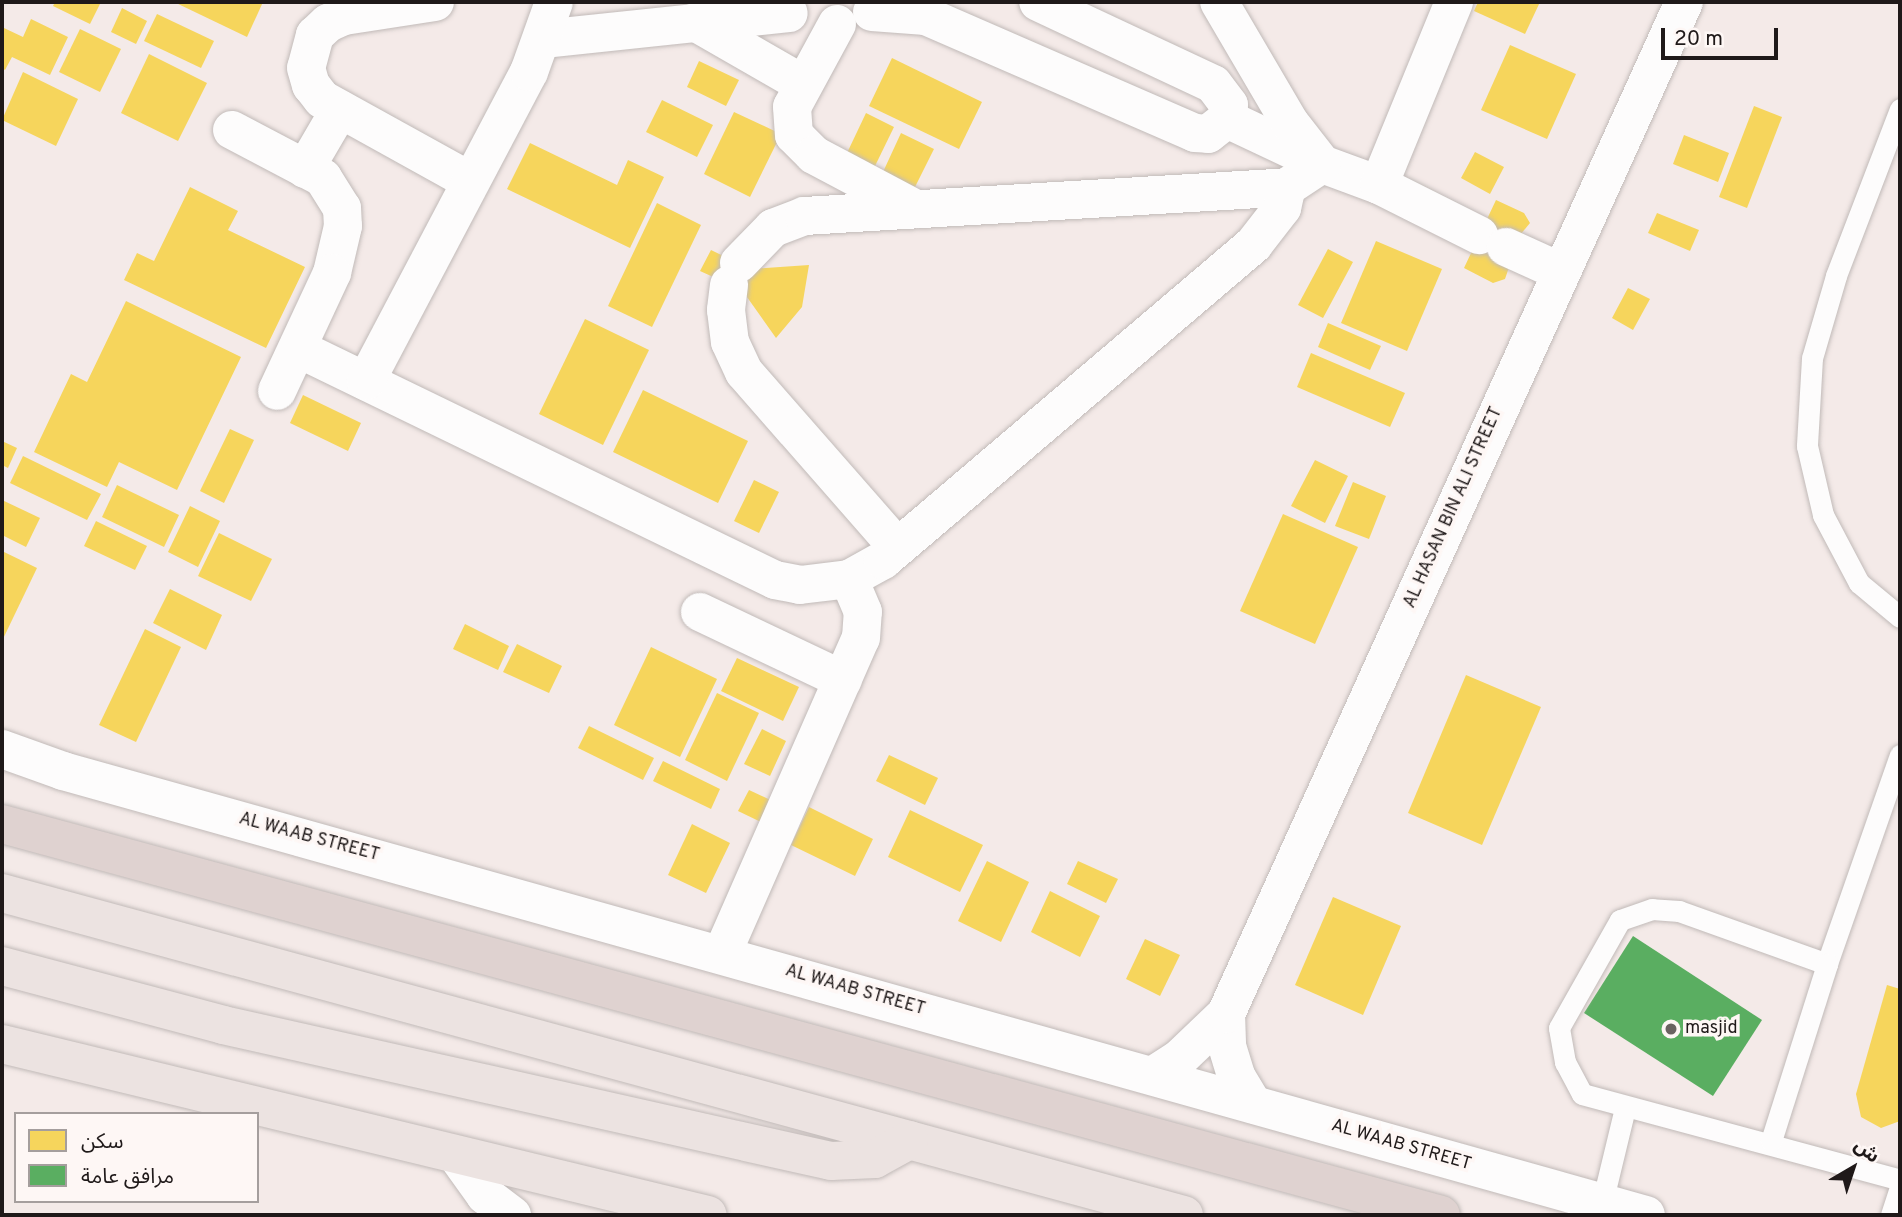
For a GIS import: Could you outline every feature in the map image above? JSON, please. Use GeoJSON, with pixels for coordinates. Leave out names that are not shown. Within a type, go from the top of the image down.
{"type":"FeatureCollection","features":[{"type":"Feature","properties":{"kind":"highway"},"geometry":{"type":"LineString","coordinates":[[2,824],[1441,1215]]}},
{"type":"Feature","properties":{"kind":"main road"},"geometry":{"type":"LineString","coordinates":[[2,893],[1184,1215]]}},
{"type":"Feature","properties":{"kind":"main road"},"geometry":{"type":"LineString","coordinates":[[2,966],[250,1032],[831,1161],[875,1159],[909,1140]]}},
{"type":"Feature","properties":{"kind":"main road"},"geometry":{"type":"LineString","coordinates":[[2,1044],[708,1215]]}},
{"type":"Feature","properties":{"kind":"street"},"geometry":{"type":"LineString","coordinates":[[435,2],[344,16],[316,35],[308,51],[311,85],[322,99],[470,181]]}},
{"type":"Feature","properties":{"kind":"street"},"geometry":{"type":"LineString","coordinates":[[366,381],[543,39],[554,2]]}},
{"type":"Feature","properties":{"kind":"street"},"geometry":{"type":"LineString","coordinates":[[543,39],[695,22],[782,7],[926,16],[1195,133],[1208,134],[1227,119],[1229,105],[1224,93],[1213,84],[1038,2]]}},
{"type":"Feature","properties":{"kind":"street"},"geometry":{"type":"LineString","coordinates":[[1219,2],[1290,123],[1322,164]]}},
{"type":"Feature","properties":{"kind":"street"},"geometry":{"type":"LineString","coordinates":[[1379,185],[1454,2]]}},
{"type":"Feature","properties":{"kind":"street","name":"AL HASAN BIN ALI STREET"},"geometry":{"type":"LineString","coordinates":[[1154,1075],[1188,1051],[1226,1014],[1684,2]]}},
{"type":"Feature","properties":{"kind":"street"},"geometry":{"type":"LineString","coordinates":[[865,13],[803,84],[792,107],[791,122],[802,147],[919,210]]}},
{"type":"Feature","properties":{"kind":"street"},"geometry":{"type":"LineString","coordinates":[[695,22],[803,84]]}},
{"type":"Feature","properties":{"kind":"street"},"geometry":{"type":"LineString","coordinates":[[305,169],[340,109]]}},
{"type":"Feature","properties":{"kind":"street"},"geometry":{"type":"LineString","coordinates":[[1227,119],[1322,164],[1379,185],[1561,272]]}},
{"type":"Feature","properties":{"kind":"street"},"geometry":{"type":"LineString","coordinates":[[232,130],[305,169],[335,191],[343,226],[328,282],[299,349],[277,391]]}},
{"type":"Feature","properties":{"kind":"street"},"geometry":{"type":"LineString","coordinates":[[897,547],[744,372],[730,342],[726,310],[734,274],[773,228],[804,216],[1287,187],[1322,164]]}},
{"type":"Feature","properties":{"kind":"street"},"geometry":{"type":"LineString","coordinates":[[299,349],[775,580],[800,585],[849,579],[897,547],[1254,244],[1282,208],[1287,187]]}},
{"type":"Feature","properties":{"kind":"street"},"geometry":{"type":"LineString","coordinates":[[722,954],[843,680],[864,625],[849,579]]}},
{"type":"Feature","properties":{"kind":"street"},"geometry":{"type":"LineString","coordinates":[[700,612],[843,680]]}},
{"type":"Feature","properties":{"kind":"street","name":"AL WAAB STREET"},"geometry":{"type":"LineString","coordinates":[[2,749],[63,771],[1646,1215]]}},
{"type":"Feature","properties":{"kind":"street","name":"AL WAAB STREET"},"geometry":{"type":"LineString","coordinates":[[2,777],[63,771]]}},
{"type":"Feature","properties":{"kind":"street"},"geometry":{"type":"LineString","coordinates":[[1226,1014],[1236,1076],[1253,1104]]}},
{"type":"Feature","properties":{"kind":"street"},"geometry":{"type":"LineString","coordinates":[[457,1156],[485,1195],[512,1215]]}},
{"type":"Feature","properties":{"kind":"lane"},"geometry":{"type":"LineString","coordinates":[[1900,109],[1836,276],[1812,358],[1807,446],[1824,515],[1859,583],[1900,617]]}},
{"type":"Feature","properties":{"kind":"lane"},"geometry":{"type":"LineString","coordinates":[[1770,1142],[1827,964],[1900,755]]}},
{"type":"Feature","properties":{"kind":"lane"},"geometry":{"type":"LineString","coordinates":[[1827,964],[1679,911],[1652,909],[1620,920],[1559,1028],[1565,1062],[1582,1094],[1625,1108],[1770,1142],[1900,1180]]}},
{"type":"Feature","properties":{"kind":"lane"},"geometry":{"type":"LineString","coordinates":[[1602,1203],[1625,1108]]}},
{"type":"Feature","properties":{"kind":"lane"},"geometry":{"type":"LineString","coordinates":[[1891,1215],[1900,1186]]}},
{"type":"Feature","properties":{"kind":"building: سكن"},"geometry":{"type":"Polygon","coordinates":[[[55,2],[101,2],[90,24],[53,6],[55,2]]]}},
{"type":"Feature","properties":{"kind":"building: سكن"},"geometry":{"type":"Polygon","coordinates":[[[174,2],[263,2],[247,37],[174,2]]]}},
{"type":"Feature","properties":{"kind":"building: سكن"},"geometry":{"type":"Polygon","coordinates":[[[1478,2],[1540,2],[1525,34],[1474,11],[1478,2]]]}},
{"type":"Feature","properties":{"kind":"building: سكن"},"geometry":{"type":"Polygon","coordinates":[[[122,8],[147,21],[136,44],[111,32],[122,8]]]}},
{"type":"Feature","properties":{"kind":"building: سكن"},"geometry":{"type":"Polygon","coordinates":[[[157,14],[214,41],[201,68],[144,41],[157,14]]]}},
{"type":"Feature","properties":{"kind":"building: سكن"},"geometry":{"type":"Polygon","coordinates":[[[31,19],[68,37],[50,75],[12,57],[5,70],[2,68],[4,28],[23,37],[31,19]]]}},
{"type":"Feature","properties":{"kind":"building: سكن"},"geometry":{"type":"Polygon","coordinates":[[[80,29],[121,49],[100,92],[59,72],[80,29]]]}},
{"type":"Feature","properties":{"kind":"building: سكن"},"geometry":{"type":"Polygon","coordinates":[[[1510,45],[1576,74],[1547,139],[1481,110],[1510,45]]]}},
{"type":"Feature","properties":{"kind":"building: سكن"},"geometry":{"type":"Polygon","coordinates":[[[149,54],[207,83],[178,141],[121,113],[149,54]]]}},
{"type":"Feature","properties":{"kind":"building: سكن"},"geometry":{"type":"Polygon","coordinates":[[[892,58],[982,102],[959,149],[869,106],[892,58]]]}},
{"type":"Feature","properties":{"kind":"building: سكن"},"geometry":{"type":"Polygon","coordinates":[[[699,61],[739,80],[726,106],[687,87],[699,61]]]}},
{"type":"Feature","properties":{"kind":"building: سكن"},"geometry":{"type":"Polygon","coordinates":[[[23,72],[78,99],[56,146],[2,120],[23,72]]]}},
{"type":"Feature","properties":{"kind":"building: سكن"},"geometry":{"type":"Polygon","coordinates":[[[662,100],[713,125],[697,157],[646,132],[662,100]]]}},
{"type":"Feature","properties":{"kind":"building: سكن"},"geometry":{"type":"Polygon","coordinates":[[[1754,106],[1782,117],[1747,208],[1719,197],[1754,106]]]}},
{"type":"Feature","properties":{"kind":"building: سكن"},"geometry":{"type":"Polygon","coordinates":[[[734,112],[781,134],[750,197],[704,174],[734,112]]]}},
{"type":"Feature","properties":{"kind":"building: سكن"},"geometry":{"type":"Polygon","coordinates":[[[866,113],[894,127],[875,166],[847,153],[866,113]]]}},
{"type":"Feature","properties":{"kind":"building: سكن"},"geometry":{"type":"Polygon","coordinates":[[[901,133],[934,149],[915,187],[883,172],[901,133]]]}},
{"type":"Feature","properties":{"kind":"building: سكن"},"geometry":{"type":"Polygon","coordinates":[[[1684,135],[1729,153],[1718,182],[1673,164],[1684,135]]]}},
{"type":"Feature","properties":{"kind":"building: سكن"},"geometry":{"type":"Polygon","coordinates":[[[530,143],[617,185],[628,160],[664,177],[630,248],[507,189],[530,143]]]}},
{"type":"Feature","properties":{"kind":"building: سكن"},"geometry":{"type":"Polygon","coordinates":[[[1475,152],[1504,167],[1490,194],[1461,178],[1475,152]]]}},
{"type":"Feature","properties":{"kind":"building: سكن"},"geometry":{"type":"Polygon","coordinates":[[[190,187],[238,211],[228,230],[305,267],[266,348],[124,280],[137,253],[154,261],[190,187]]]}},
{"type":"Feature","properties":{"kind":"building: سكن"},"geometry":{"type":"Polygon","coordinates":[[[1496,200],[1524,213],[1530,223],[1520,235],[1505,279],[1493,283],[1464,268],[1496,200]]]}},
{"type":"Feature","properties":{"kind":"building: سكن"},"geometry":{"type":"Polygon","coordinates":[[[657,203],[701,225],[652,327],[608,306],[657,203]]]}},
{"type":"Feature","properties":{"kind":"building: سكن"},"geometry":{"type":"Polygon","coordinates":[[[1657,213],[1699,230],[1690,251],[1648,233],[1657,213]]]}},
{"type":"Feature","properties":{"kind":"building: سكن"},"geometry":{"type":"Polygon","coordinates":[[[1376,241],[1442,269],[1407,351],[1341,323],[1376,241]]]}},
{"type":"Feature","properties":{"kind":"building: سكن"},"geometry":{"type":"Polygon","coordinates":[[[1328,249],[1353,262],[1323,318],[1298,305],[1328,249]]]}},
{"type":"Feature","properties":{"kind":"building: سكن"},"geometry":{"type":"Polygon","coordinates":[[[711,250],[750,269],[809,265],[802,307],[776,338],[742,290],[700,271],[711,250]]]}},
{"type":"Feature","properties":{"kind":"building: سكن"},"geometry":{"type":"Polygon","coordinates":[[[1628,288],[1650,299],[1633,330],[1612,318],[1628,288]]]}},
{"type":"Feature","properties":{"kind":"building: سكن"},"geometry":{"type":"Polygon","coordinates":[[[126,301],[241,357],[177,490],[119,462],[107,487],[34,452],[71,374],[87,382],[126,301]]]}},
{"type":"Feature","properties":{"kind":"building: سكن"},"geometry":{"type":"Polygon","coordinates":[[[585,319],[649,350],[603,445],[539,414],[585,319]]]}},
{"type":"Feature","properties":{"kind":"building: سكن"},"geometry":{"type":"Polygon","coordinates":[[[1328,323],[1381,346],[1370,370],[1318,347],[1328,323]]]}},
{"type":"Feature","properties":{"kind":"building: سكن"},"geometry":{"type":"Polygon","coordinates":[[[1311,353],[1405,393],[1390,427],[1297,387],[1311,353]]]}},
{"type":"Feature","properties":{"kind":"building: سكن"},"geometry":{"type":"Polygon","coordinates":[[[643,390],[748,441],[718,503],[613,452],[643,390]]]}},
{"type":"Feature","properties":{"kind":"building: سكن"},"geometry":{"type":"Polygon","coordinates":[[[303,395],[361,423],[348,451],[290,423],[303,395]]]}},
{"type":"Feature","properties":{"kind":"building: سكن"},"geometry":{"type":"Polygon","coordinates":[[[230,429],[254,440],[224,503],[200,491],[230,429]]]}},
{"type":"Feature","properties":{"kind":"building: سكن"},"geometry":{"type":"Polygon","coordinates":[[[2,441],[17,448],[8,468],[2,465],[2,441]]]}},
{"type":"Feature","properties":{"kind":"building: سكن"},"geometry":{"type":"Polygon","coordinates":[[[23,456],[101,494],[87,520],[10,483],[23,456]]]}},
{"type":"Feature","properties":{"kind":"building: سكن"},"geometry":{"type":"Polygon","coordinates":[[[1315,460],[1348,476],[1325,523],[1291,506],[1315,460]]]}},
{"type":"Feature","properties":{"kind":"building: سكن"},"geometry":{"type":"Polygon","coordinates":[[[754,480],[779,492],[759,533],[734,521],[754,480]]]}},
{"type":"Feature","properties":{"kind":"building: سكن"},"geometry":{"type":"Polygon","coordinates":[[[1353,482],[1386,496],[1369,539],[1335,526],[1353,482]]]}},
{"type":"Feature","properties":{"kind":"building: سكن"},"geometry":{"type":"Polygon","coordinates":[[[117,485],[179,515],[164,547],[102,517],[117,485]]]}},
{"type":"Feature","properties":{"kind":"building: سكن"},"geometry":{"type":"Polygon","coordinates":[[[2,500],[40,518],[26,547],[2,535],[2,500]]]}},
{"type":"Feature","properties":{"kind":"building: سكن"},"geometry":{"type":"Polygon","coordinates":[[[190,506],[220,521],[198,567],[168,552],[190,506]]]}},
{"type":"Feature","properties":{"kind":"building: سكن"},"geometry":{"type":"Polygon","coordinates":[[[1283,514],[1358,547],[1315,644],[1240,611],[1283,514]]]}},
{"type":"Feature","properties":{"kind":"building: سكن"},"geometry":{"type":"Polygon","coordinates":[[[96,521],[147,546],[135,570],[84,546],[96,521]]]}},
{"type":"Feature","properties":{"kind":"building: سكن"},"geometry":{"type":"Polygon","coordinates":[[[219,533],[272,559],[251,601],[198,576],[219,533]]]}},
{"type":"Feature","properties":{"kind":"building: سكن"},"geometry":{"type":"Polygon","coordinates":[[[2,551],[37,568],[2,641],[2,551]]]}},
{"type":"Feature","properties":{"kind":"building: سكن"},"geometry":{"type":"Polygon","coordinates":[[[170,589],[222,615],[206,650],[153,623],[170,589]]]}},
{"type":"Feature","properties":{"kind":"building: سكن"},"geometry":{"type":"Polygon","coordinates":[[[465,624],[509,646],[498,670],[453,649],[465,624]]]}},
{"type":"Feature","properties":{"kind":"building: سكن"},"geometry":{"type":"Polygon","coordinates":[[[145,629],[181,647],[136,742],[99,725],[145,629]]]}},
{"type":"Feature","properties":{"kind":"building: سكن"},"geometry":{"type":"Polygon","coordinates":[[[517,644],[562,666],[549,693],[503,672],[517,644]]]}},
{"type":"Feature","properties":{"kind":"building: سكن"},"geometry":{"type":"Polygon","coordinates":[[[651,647],[717,679],[680,757],[614,725],[651,647]]]}},
{"type":"Feature","properties":{"kind":"building: سكن"},"geometry":{"type":"Polygon","coordinates":[[[737,658],[799,687],[783,721],[721,691],[737,658]]]}},
{"type":"Feature","properties":{"kind":"building: سكن"},"geometry":{"type":"Polygon","coordinates":[[[1466,675],[1541,707],[1482,845],[1408,813],[1466,675]]]}},
{"type":"Feature","properties":{"kind":"building: سكن"},"geometry":{"type":"Polygon","coordinates":[[[717,693],[759,713],[727,781],[685,760],[717,693]]]}},
{"type":"Feature","properties":{"kind":"building: سكن"},"geometry":{"type":"Polygon","coordinates":[[[589,726],[654,758],[643,780],[578,748],[589,726]]]}},
{"type":"Feature","properties":{"kind":"building: سكن"},"geometry":{"type":"Polygon","coordinates":[[[762,729],[786,741],[770,776],[744,764],[762,729]]]}},
{"type":"Feature","properties":{"kind":"building: سكن"},"geometry":{"type":"Polygon","coordinates":[[[889,755],[938,778],[925,805],[876,781],[889,755]]]}},
{"type":"Feature","properties":{"kind":"building: سكن"},"geometry":{"type":"Polygon","coordinates":[[[663,761],[720,789],[711,809],[653,781],[663,761]]]}},
{"type":"Feature","properties":{"kind":"building: سكن"},"geometry":{"type":"Polygon","coordinates":[[[749,790],[781,805],[771,827],[738,811],[749,790]]]}},
{"type":"Feature","properties":{"kind":"building: سكن"},"geometry":{"type":"Polygon","coordinates":[[[809,807],[873,839],[855,876],[791,845],[809,807]]]}},
{"type":"Feature","properties":{"kind":"building: سكن"},"geometry":{"type":"Polygon","coordinates":[[[910,810],[983,845],[960,892],[888,857],[910,810]]]}},
{"type":"Feature","properties":{"kind":"building: سكن"},"geometry":{"type":"Polygon","coordinates":[[[692,824],[730,843],[706,893],[668,875],[692,824]]]}},
{"type":"Feature","properties":{"kind":"building: سكن"},"geometry":{"type":"Polygon","coordinates":[[[987,861],[1029,882],[1001,942],[958,921],[987,861]]]}},
{"type":"Feature","properties":{"kind":"building: سكن"},"geometry":{"type":"Polygon","coordinates":[[[1078,861],[1118,879],[1106,903],[1067,884],[1078,861]]]}},
{"type":"Feature","properties":{"kind":"building: سكن"},"geometry":{"type":"Polygon","coordinates":[[[1050,891],[1100,916],[1080,957],[1031,932],[1050,891]]]}},
{"type":"Feature","properties":{"kind":"building: سكن"},"geometry":{"type":"Polygon","coordinates":[[[1333,897],[1401,926],[1363,1015],[1295,985],[1333,897]]]}},
{"type":"Feature","properties":{"kind":"building: سكن"},"geometry":{"type":"Polygon","coordinates":[[[1145,939],[1180,955],[1160,996],[1126,979],[1145,939]]]}},
{"type":"Feature","properties":{"kind":"building: سكن"},"geometry":{"type":"Polygon","coordinates":[[[1887,985],[1900,989],[1900,1121],[1881,1128],[1861,1117],[1856,1094],[1887,985]]]}},
{"type":"Feature","properties":{"kind":"building: مرافق عامة"},"geometry":{"type":"Polygon","coordinates":[[[1633,936],[1762,1020],[1713,1096],[1584,1013],[1633,936]]]}},
{"type":"Feature","properties":{"kind":"place","name":"masjid"},"geometry":{"type":"Point","coordinates":[1671,1029]}}]}
